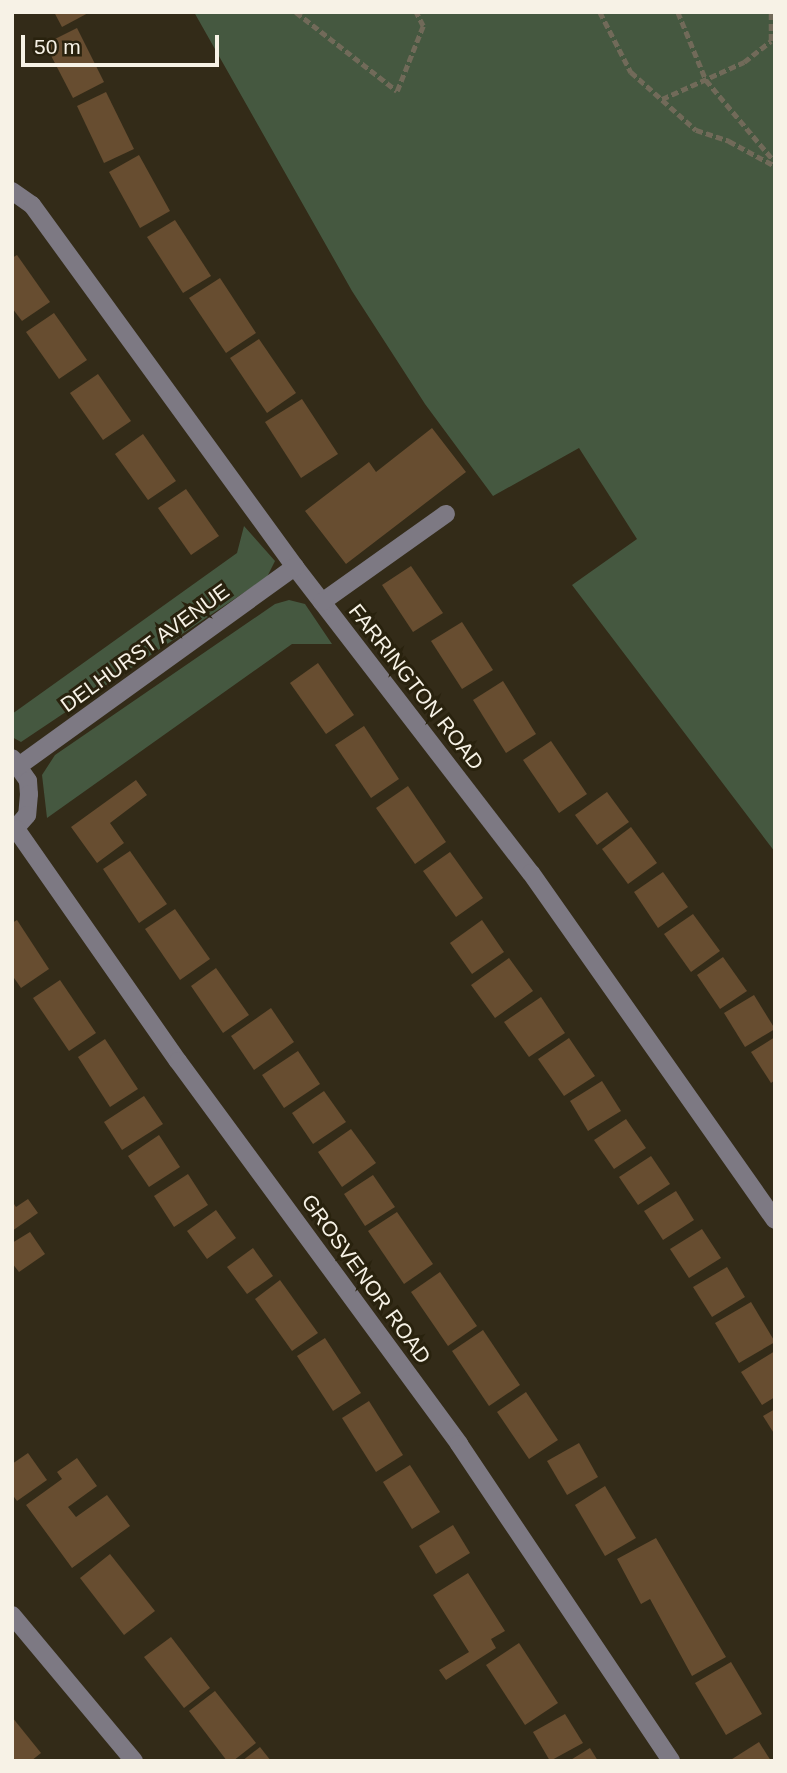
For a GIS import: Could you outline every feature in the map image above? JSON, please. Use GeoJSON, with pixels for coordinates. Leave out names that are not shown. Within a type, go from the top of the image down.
{"type":"FeatureCollection","features":[{"type":"Feature","properties":{"kind":"street","name":"FARRINGTON ROAD"},"geometry":{"type":"LineString","coordinates":[[12,191],[32,205],[295,567],[531,873],[775,1220]]}},
{"type":"Feature","properties":{"kind":"street"},"geometry":{"type":"LineString","coordinates":[[323,602],[446,514]]}},
{"type":"Feature","properties":{"kind":"street","name":"DELHURST AVENUE"},"geometry":{"type":"LineString","coordinates":[[16,762],[295,567]]}},
{"type":"Feature","properties":{"kind":"street"},"geometry":{"type":"LineString","coordinates":[[14,831],[27,815],[29,794],[16,762]]}},
{"type":"Feature","properties":{"kind":"street","name":"GROSVENOR ROAD"},"geometry":{"type":"LineString","coordinates":[[14,831],[178,1061],[459,1444],[671,1761]]}},
{"type":"Feature","properties":{"kind":"street"},"geometry":{"type":"LineString","coordinates":[[12,1615],[134,1761]]}},
{"type":"Feature","properties":{"kind":"path"},"geometry":{"type":"LineString","coordinates":[[296,12],[397,91],[423,26],[416,12]]}},
{"type":"Feature","properties":{"kind":"path"},"geometry":{"type":"LineString","coordinates":[[600,12],[631,72],[696,130],[729,141],[775,164]]}},
{"type":"Feature","properties":{"kind":"path"},"geometry":{"type":"LineString","coordinates":[[678,12],[706,80],[775,164]]}},
{"type":"Feature","properties":{"kind":"path"},"geometry":{"type":"LineString","coordinates":[[662,100],[744,62],[771,41],[771,12]]}},
{"type":"Feature","properties":{"kind":"green space"},"geometry":{"type":"Polygon","coordinates":[[[194,12],[775,12],[775,852],[572,585],[637,539],[579,448],[493,496],[425,404],[352,291],[194,12]]]}},
{"type":"Feature","properties":{"kind":"green space"},"geometry":{"type":"Polygon","coordinates":[[[244,526],[275,561],[267,577],[21,742],[12,737],[12,714],[237,553],[244,526]]]}},
{"type":"Feature","properties":{"kind":"green space"},"geometry":{"type":"Polygon","coordinates":[[[289,600],[305,604],[332,644],[292,644],[47,818],[42,775],[55,755],[275,604],[289,600]]]}},
{"type":"Feature","properties":{"kind":"building"},"geometry":{"type":"Polygon","coordinates":[[[54,12],[90,12],[62,27],[54,12]]]}},
{"type":"Feature","properties":{"kind":"building"},"geometry":{"type":"Polygon","coordinates":[[[77,28],[104,82],[73,98],[45,44],[77,28]]]}},
{"type":"Feature","properties":{"kind":"building"},"geometry":{"type":"Polygon","coordinates":[[[106,92],[134,149],[104,163],[77,106],[106,92]]]}},
{"type":"Feature","properties":{"kind":"building"},"geometry":{"type":"Polygon","coordinates":[[[139,155],[170,211],[140,228],[109,172],[139,155]]]}},
{"type":"Feature","properties":{"kind":"building"},"geometry":{"type":"Polygon","coordinates":[[[175,220],[211,276],[183,293],[147,237],[175,220]]]}},
{"type":"Feature","properties":{"kind":"building"},"geometry":{"type":"Polygon","coordinates":[[[17,255],[50,302],[22,321],[12,308],[12,258],[17,255]]]}},
{"type":"Feature","properties":{"kind":"building"},"geometry":{"type":"Polygon","coordinates":[[[220,278],[256,333],[226,353],[189,298],[220,278]]]}},
{"type":"Feature","properties":{"kind":"building"},"geometry":{"type":"Polygon","coordinates":[[[54,313],[87,360],[59,379],[26,332],[54,313]]]}},
{"type":"Feature","properties":{"kind":"building"},"geometry":{"type":"Polygon","coordinates":[[[259,339],[296,393],[267,413],[230,358],[259,339]]]}},
{"type":"Feature","properties":{"kind":"building"},"geometry":{"type":"Polygon","coordinates":[[[98,374],[131,421],[103,440],[70,393],[98,374]]]}},
{"type":"Feature","properties":{"kind":"building"},"geometry":{"type":"Polygon","coordinates":[[[302,399],[338,454],[301,478],[265,422],[302,399]]]}},
{"type":"Feature","properties":{"kind":"building"},"geometry":{"type":"Polygon","coordinates":[[[432,428],[466,472],[346,564],[305,511],[369,462],[376,472],[432,428]]]}},
{"type":"Feature","properties":{"kind":"building"},"geometry":{"type":"Polygon","coordinates":[[[143,434],[176,481],[148,500],[115,454],[143,434]]]}},
{"type":"Feature","properties":{"kind":"building"},"geometry":{"type":"Polygon","coordinates":[[[186,489],[219,536],[191,555],[158,508],[186,489]]]}},
{"type":"Feature","properties":{"kind":"building"},"geometry":{"type":"Polygon","coordinates":[[[411,566],[443,613],[413,632],[382,585],[411,566]]]}},
{"type":"Feature","properties":{"kind":"building"},"geometry":{"type":"Polygon","coordinates":[[[462,622],[493,670],[462,689],[431,641],[462,622]]]}},
{"type":"Feature","properties":{"kind":"building"},"geometry":{"type":"Polygon","coordinates":[[[318,663],[354,715],[326,734],[290,683],[318,663]]]}},
{"type":"Feature","properties":{"kind":"building"},"geometry":{"type":"Polygon","coordinates":[[[503,681],[536,734],[506,753],[473,700],[503,681]]]}},
{"type":"Feature","properties":{"kind":"building"},"geometry":{"type":"Polygon","coordinates":[[[364,726],[399,779],[371,798],[335,745],[364,726]]]}},
{"type":"Feature","properties":{"kind":"building"},"geometry":{"type":"Polygon","coordinates":[[[551,741],[587,794],[559,813],[523,760],[551,741]]]}},
{"type":"Feature","properties":{"kind":"building"},"geometry":{"type":"Polygon","coordinates":[[[136,780],[147,795],[110,823],[124,843],[97,863],[71,827],[136,780]]]}},
{"type":"Feature","properties":{"kind":"building"},"geometry":{"type":"Polygon","coordinates":[[[408,786],[446,842],[415,864],[376,808],[408,786]]]}},
{"type":"Feature","properties":{"kind":"building"},"geometry":{"type":"Polygon","coordinates":[[[607,792],[629,822],[597,845],[575,815],[607,792]]]}},
{"type":"Feature","properties":{"kind":"building"},"geometry":{"type":"Polygon","coordinates":[[[631,827],[657,863],[628,884],[602,849],[631,827]]]}},
{"type":"Feature","properties":{"kind":"building"},"geometry":{"type":"Polygon","coordinates":[[[130,851],[167,904],[139,923],[103,869],[130,851]]]}},
{"type":"Feature","properties":{"kind":"building"},"geometry":{"type":"Polygon","coordinates":[[[450,852],[483,898],[456,917],[423,871],[450,852]]]}},
{"type":"Feature","properties":{"kind":"building"},"geometry":{"type":"Polygon","coordinates":[[[663,872],[688,907],[658,928],[634,892],[663,872]]]}},
{"type":"Feature","properties":{"kind":"building"},"geometry":{"type":"Polygon","coordinates":[[[175,909],[210,959],[180,980],[145,929],[175,909]]]}},
{"type":"Feature","properties":{"kind":"building"},"geometry":{"type":"Polygon","coordinates":[[[693,914],[720,951],[691,972],[664,934],[693,914]]]}},
{"type":"Feature","properties":{"kind":"building"},"geometry":{"type":"Polygon","coordinates":[[[17,920],[49,969],[21,988],[12,975],[12,923],[17,920]]]}},
{"type":"Feature","properties":{"kind":"building"},"geometry":{"type":"Polygon","coordinates":[[[482,920],[504,952],[472,974],[450,943],[482,920]]]}},
{"type":"Feature","properties":{"kind":"building"},"geometry":{"type":"Polygon","coordinates":[[[723,957],[747,991],[720,1009],[697,975],[723,957]]]}},
{"type":"Feature","properties":{"kind":"building"},"geometry":{"type":"Polygon","coordinates":[[[509,958],[533,991],[495,1018],[471,985],[509,958]]]}},
{"type":"Feature","properties":{"kind":"building"},"geometry":{"type":"Polygon","coordinates":[[[216,968],[249,1015],[223,1033],[191,986],[216,968]]]}},
{"type":"Feature","properties":{"kind":"building"},"geometry":{"type":"Polygon","coordinates":[[[60,980],[96,1033],[69,1051],[33,998],[60,980]]]}},
{"type":"Feature","properties":{"kind":"building"},"geometry":{"type":"Polygon","coordinates":[[[754,995],[775,1029],[745,1047],[724,1013],[754,995]]]}},
{"type":"Feature","properties":{"kind":"building"},"geometry":{"type":"Polygon","coordinates":[[[541,997],[565,1033],[529,1057],[504,1022],[541,997]]]}},
{"type":"Feature","properties":{"kind":"building"},"geometry":{"type":"Polygon","coordinates":[[[271,1008],[294,1042],[254,1070],[231,1036],[271,1008]]]}},
{"type":"Feature","properties":{"kind":"building"},"geometry":{"type":"Polygon","coordinates":[[[775,1037],[775,1080],[771,1083],[751,1052],[775,1037]]]}},
{"type":"Feature","properties":{"kind":"building"},"geometry":{"type":"Polygon","coordinates":[[[569,1038],[595,1076],[564,1096],[538,1059],[569,1038]]]}},
{"type":"Feature","properties":{"kind":"building"},"geometry":{"type":"Polygon","coordinates":[[[105,1039],[138,1089],[110,1107],[78,1057],[105,1039]]]}},
{"type":"Feature","properties":{"kind":"building"},"geometry":{"type":"Polygon","coordinates":[[[298,1051],[320,1084],[284,1108],[262,1075],[298,1051]]]}},
{"type":"Feature","properties":{"kind":"building"},"geometry":{"type":"Polygon","coordinates":[[[602,1081],[621,1111],[588,1131],[570,1101],[602,1081]]]}},
{"type":"Feature","properties":{"kind":"building"},"geometry":{"type":"Polygon","coordinates":[[[324,1091],[346,1122],[313,1144],[292,1113],[324,1091]]]}},
{"type":"Feature","properties":{"kind":"building"},"geometry":{"type":"Polygon","coordinates":[[[144,1096],[163,1124],[122,1150],[104,1122],[144,1096]]]}},
{"type":"Feature","properties":{"kind":"building"},"geometry":{"type":"Polygon","coordinates":[[[626,1119],[646,1148],[614,1169],[594,1140],[626,1119]]]}},
{"type":"Feature","properties":{"kind":"building"},"geometry":{"type":"Polygon","coordinates":[[[351,1129],[376,1163],[342,1187],[318,1152],[351,1129]]]}},
{"type":"Feature","properties":{"kind":"building"},"geometry":{"type":"Polygon","coordinates":[[[159,1135],[180,1167],[149,1187],[128,1156],[159,1135]]]}},
{"type":"Feature","properties":{"kind":"building"},"geometry":{"type":"Polygon","coordinates":[[[651,1156],[670,1184],[638,1205],[619,1177],[651,1156]]]}},
{"type":"Feature","properties":{"kind":"building"},"geometry":{"type":"Polygon","coordinates":[[[188,1174],[208,1205],[174,1227],[154,1196],[188,1174]]]}},
{"type":"Feature","properties":{"kind":"building"},"geometry":{"type":"Polygon","coordinates":[[[373,1175],[395,1207],[365,1226],[344,1194],[373,1175]]]}},
{"type":"Feature","properties":{"kind":"building"},"geometry":{"type":"Polygon","coordinates":[[[676,1191],[694,1220],[663,1240],[644,1211],[676,1191]]]}},
{"type":"Feature","properties":{"kind":"building"},"geometry":{"type":"Polygon","coordinates":[[[28,1199],[38,1213],[12,1231],[12,1201],[16,1207],[28,1199]]]}},
{"type":"Feature","properties":{"kind":"building"},"geometry":{"type":"Polygon","coordinates":[[[216,1210],[236,1238],[207,1259],[187,1231],[216,1210]]]}},
{"type":"Feature","properties":{"kind":"building"},"geometry":{"type":"Polygon","coordinates":[[[397,1212],[433,1264],[404,1284],[368,1231],[397,1212]]]}},
{"type":"Feature","properties":{"kind":"building"},"geometry":{"type":"Polygon","coordinates":[[[702,1229],[721,1258],[689,1278],[670,1249],[702,1229]]]}},
{"type":"Feature","properties":{"kind":"building"},"geometry":{"type":"Polygon","coordinates":[[[30,1232],[45,1254],[19,1272],[12,1263],[12,1243],[30,1232]]]}},
{"type":"Feature","properties":{"kind":"building"},"geometry":{"type":"Polygon","coordinates":[[[253,1248],[273,1276],[247,1294],[227,1267],[253,1248]]]}},
{"type":"Feature","properties":{"kind":"building"},"geometry":{"type":"Polygon","coordinates":[[[727,1267],[745,1297],[712,1317],[693,1287],[727,1267]]]}},
{"type":"Feature","properties":{"kind":"building"},"geometry":{"type":"Polygon","coordinates":[[[440,1272],[477,1326],[448,1346],[411,1292],[440,1272]]]}},
{"type":"Feature","properties":{"kind":"building"},"geometry":{"type":"Polygon","coordinates":[[[280,1280],[318,1333],[292,1351],[255,1299],[280,1280]]]}},
{"type":"Feature","properties":{"kind":"building"},"geometry":{"type":"Polygon","coordinates":[[[751,1302],[775,1342],[739,1363],[715,1323],[751,1302]]]}},
{"type":"Feature","properties":{"kind":"building"},"geometry":{"type":"Polygon","coordinates":[[[483,1330],[520,1385],[489,1406],[452,1351],[483,1330]]]}},
{"type":"Feature","properties":{"kind":"building"},"geometry":{"type":"Polygon","coordinates":[[[325,1338],[361,1393],[333,1411],[297,1356],[325,1338]]]}},
{"type":"Feature","properties":{"kind":"building"},"geometry":{"type":"Polygon","coordinates":[[[775,1351],[775,1397],[762,1405],[741,1372],[775,1351]]]}},
{"type":"Feature","properties":{"kind":"building"},"geometry":{"type":"Polygon","coordinates":[[[526,1392],[558,1440],[529,1459],[497,1412],[526,1392]]]}},
{"type":"Feature","properties":{"kind":"building"},"geometry":{"type":"Polygon","coordinates":[[[369,1401],[403,1455],[376,1472],[342,1418],[369,1401]]]}},
{"type":"Feature","properties":{"kind":"building"},"geometry":{"type":"Polygon","coordinates":[[[775,1409],[775,1435],[763,1416],[775,1409]]]}},
{"type":"Feature","properties":{"kind":"building"},"geometry":{"type":"Polygon","coordinates":[[[579,1443],[598,1477],[567,1495],[547,1461],[579,1443]]]}},
{"type":"Feature","properties":{"kind":"building"},"geometry":{"type":"Polygon","coordinates":[[[28,1453],[47,1480],[17,1501],[12,1494],[12,1464],[28,1453]]]}},
{"type":"Feature","properties":{"kind":"building"},"geometry":{"type":"Polygon","coordinates":[[[77,1458],[97,1486],[68,1507],[76,1517],[107,1495],[130,1526],[72,1568],[26,1505],[62,1479],[57,1472],[77,1458]]]}},
{"type":"Feature","properties":{"kind":"building"},"geometry":{"type":"Polygon","coordinates":[[[410,1465],[440,1512],[412,1529],[383,1482],[410,1465]]]}},
{"type":"Feature","properties":{"kind":"building"},"geometry":{"type":"Polygon","coordinates":[[[605,1486],[636,1538],[605,1556],[575,1505],[605,1486]]]}},
{"type":"Feature","properties":{"kind":"building"},"geometry":{"type":"Polygon","coordinates":[[[453,1525],[470,1553],[436,1574],[419,1546],[453,1525]]]}},
{"type":"Feature","properties":{"kind":"building"},"geometry":{"type":"Polygon","coordinates":[[[656,1538],[726,1657],[692,1676],[650,1599],[641,1604],[617,1559],[656,1538]]]}},
{"type":"Feature","properties":{"kind":"building"},"geometry":{"type":"Polygon","coordinates":[[[110,1554],[155,1611],[124,1635],[80,1578],[110,1554]]]}},
{"type":"Feature","properties":{"kind":"building"},"geometry":{"type":"Polygon","coordinates":[[[468,1573],[505,1631],[491,1639],[496,1648],[446,1680],[439,1670],[469,1652],[433,1595],[468,1573]]]}},
{"type":"Feature","properties":{"kind":"building"},"geometry":{"type":"Polygon","coordinates":[[[171,1637],[210,1688],[184,1708],[144,1657],[171,1637]]]}},
{"type":"Feature","properties":{"kind":"building"},"geometry":{"type":"Polygon","coordinates":[[[519,1643],[558,1703],[525,1725],[486,1665],[519,1643]]]}},
{"type":"Feature","properties":{"kind":"building"},"geometry":{"type":"Polygon","coordinates":[[[731,1662],[762,1714],[726,1735],[695,1683],[731,1662]]]}},
{"type":"Feature","properties":{"kind":"building"},"geometry":{"type":"Polygon","coordinates":[[[215,1691],[256,1743],[233,1761],[227,1761],[189,1711],[215,1691]]]}},
{"type":"Feature","properties":{"kind":"building"},"geometry":{"type":"Polygon","coordinates":[[[565,1714],[583,1743],[550,1761],[533,1732],[565,1714]]]}},
{"type":"Feature","properties":{"kind":"building"},"geometry":{"type":"Polygon","coordinates":[[[12,1717],[41,1753],[31,1761],[12,1761],[12,1717]]]}},
{"type":"Feature","properties":{"kind":"building"},"geometry":{"type":"Polygon","coordinates":[[[759,1742],[771,1761],[729,1761],[759,1742]]]}},
{"type":"Feature","properties":{"kind":"building"},"geometry":{"type":"Polygon","coordinates":[[[260,1747],[271,1761],[242,1761],[260,1747]]]}},
{"type":"Feature","properties":{"kind":"building"},"geometry":{"type":"Polygon","coordinates":[[[590,1748],[598,1761],[569,1761],[590,1748]]]}}]}
